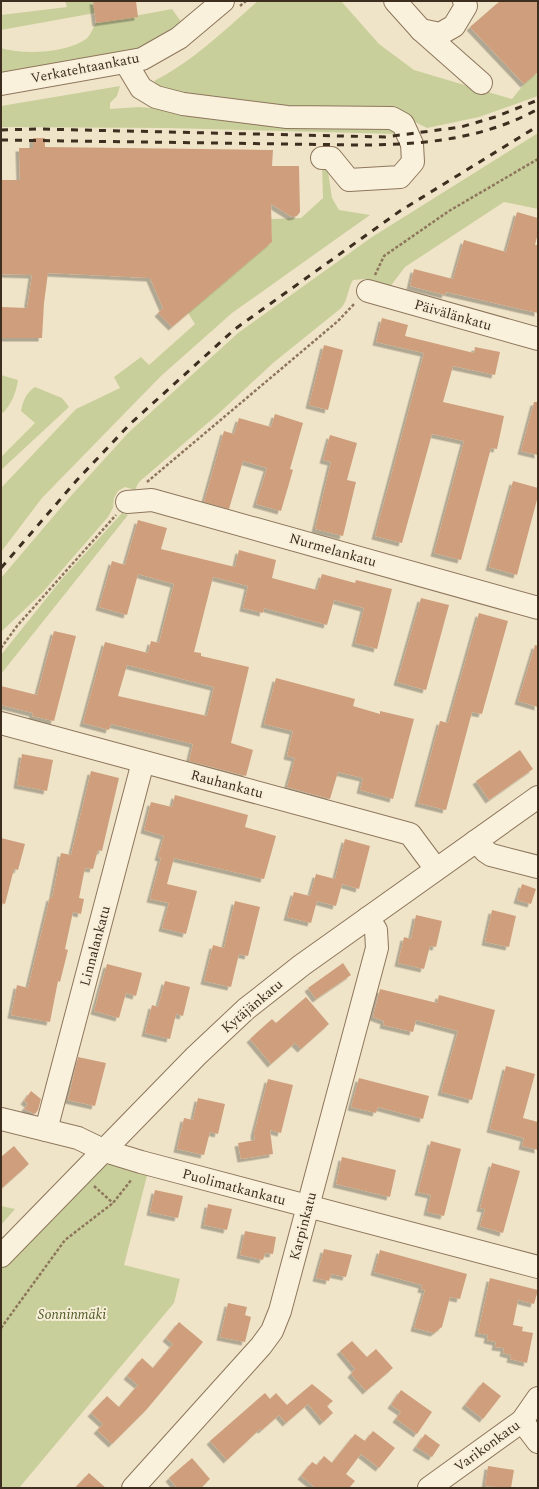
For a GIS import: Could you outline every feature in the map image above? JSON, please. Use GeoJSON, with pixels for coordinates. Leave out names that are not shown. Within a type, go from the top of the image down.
{"type":"FeatureCollection","features":[{"type":"Feature","properties":{"kind":"street","name":"Verkatehtaankatu"},"geometry":{"type":"LineString","coordinates":[[1,84],[142,59],[179,38],[223,1]]}},
{"type":"Feature","properties":{"kind":"street"},"geometry":{"type":"LineString","coordinates":[[395,1],[421,30],[481,83]]}},
{"type":"Feature","properties":{"kind":"street"},"geometry":{"type":"LineString","coordinates":[[421,30],[440,34],[454,26],[466,6],[464,1]]}},
{"type":"Feature","properties":{"kind":"street"},"geometry":{"type":"LineString","coordinates":[[126,63],[141,88],[156,97],[183,104],[288,117],[392,118],[403,124],[412,144],[413,162],[400,177],[349,180],[331,158],[322,158]]}},
{"type":"Feature","properties":{"kind":"street","name":"Päivälänkatu"},"geometry":{"type":"LineString","coordinates":[[368,291],[538,339]]}},
{"type":"Feature","properties":{"kind":"street","name":"Nurmelankatu"},"geometry":{"type":"LineString","coordinates":[[127,502],[152,500],[538,608]]}},
{"type":"Feature","properties":{"kind":"street","name":"Rauhankatu"},"geometry":{"type":"LineString","coordinates":[[1,723],[410,834],[436,869]]}},
{"type":"Feature","properties":{"kind":"street","name":"Linnalankatu"},"geometry":{"type":"LineString","coordinates":[[46,1130],[143,762]]}},
{"type":"Feature","properties":{"kind":"street","name":"Kytäjänkatu"},"geometry":{"type":"LineString","coordinates":[[1,1256],[196,1056],[246,1009],[302,965],[538,797]]}},
{"type":"Feature","properties":{"kind":"street"},"geometry":{"type":"LineString","coordinates":[[476,841],[491,855],[538,867]]}},
{"type":"Feature","properties":{"kind":"street","name":"Karpinkatu"},"geometry":{"type":"LineString","coordinates":[[134,1488],[248,1362],[272,1331],[280,1311],[377,948],[376,930],[368,918]]}},
{"type":"Feature","properties":{"kind":"street","name":"Puolimatkankatu"},"geometry":{"type":"LineString","coordinates":[[1,1119],[78,1138],[105,1151],[140,1162],[538,1266]]}},
{"type":"Feature","properties":{"kind":"street","name":"Varikonkatu"},"geometry":{"type":"LineString","coordinates":[[429,1488],[522,1421],[538,1398]]}},
{"type":"Feature","properties":{"kind":"street"},"geometry":{"type":"LineString","coordinates":[[522,1421],[538,1442]]}},
{"type":"Feature","properties":{"kind":"path"},"geometry":{"type":"LineString","coordinates":[[1,648],[17,626],[127,502],[151,478],[338,320],[368,291],[384,256],[449,211],[538,159]]}},
{"type":"Feature","properties":{"kind":"path"},"geometry":{"type":"LineString","coordinates":[[1,1328],[65,1240],[113,1203],[137,1172],[140,1162]]}},
{"type":"Feature","properties":{"kind":"green space"},"geometry":{"type":"Polygon","coordinates":[[[65,1],[93,1],[95,13],[1,30],[1,15],[67,7],[65,1]]]}},
{"type":"Feature","properties":{"kind":"green space"},"geometry":{"type":"Polygon","coordinates":[[[258,1],[341,1],[379,44],[414,70],[512,99],[524,84],[538,72],[538,96],[479,117],[427,128],[413,121],[404,111],[317,111],[164,93],[154,81],[195,55],[258,1]]]}},
{"type":"Feature","properties":{"kind":"green space"},"geometry":{"type":"Polygon","coordinates":[[[172,9],[182,23],[143,49],[1,75],[1,48],[21,52],[57,50],[78,44],[86,39],[96,23],[172,9]]]}},
{"type":"Feature","properties":{"kind":"green space"},"geometry":{"type":"Polygon","coordinates":[[[120,86],[117,96],[110,103],[110,109],[139,107],[385,126],[399,134],[164,128],[1,127],[1,106],[120,86]]]}},
{"type":"Feature","properties":{"kind":"green space"},"geometry":{"type":"Polygon","coordinates":[[[538,133],[538,209],[504,202],[405,267],[389,288],[372,280],[353,280],[345,303],[340,309],[273,363],[217,415],[139,482],[135,490],[125,487],[118,491],[114,498],[113,508],[108,517],[42,593],[1,632],[1,578],[69,498],[128,433],[238,333],[372,237],[538,133]]]}},
{"type":"Feature","properties":{"kind":"green space"},"geometry":{"type":"Polygon","coordinates":[[[327,165],[332,198],[339,210],[370,215],[232,313],[161,376],[42,498],[1,552],[1,488],[76,409],[120,388],[114,377],[141,357],[149,365],[195,324],[188,313],[272,242],[271,219],[301,218],[323,198],[322,166],[327,165]]]}},
{"type":"Feature","properties":{"kind":"green space"},"geometry":{"type":"Polygon","coordinates":[[[1,375],[18,380],[13,398],[3,413],[1,411],[1,375]]]}},
{"type":"Feature","properties":{"kind":"green space"},"geometry":{"type":"Polygon","coordinates":[[[35,387],[62,398],[69,407],[1,470],[1,457],[35,423],[21,411],[25,398],[35,387]]]}},
{"type":"Feature","properties":{"kind":"green space"},"geometry":{"type":"Polygon","coordinates":[[[122,513],[128,515],[1,674],[1,655],[61,580],[122,513]]]}},
{"type":"Feature","properties":{"kind":"green space","name":"Sonninmäki"},"geometry":{"type":"Polygon","coordinates":[[[114,1163],[148,1172],[124,1265],[180,1279],[174,1303],[19,1488],[1,1488],[1,1269],[40,1227],[103,1166],[114,1163]]]}},
{"type":"Feature","properties":{"kind":"green space"},"geometry":{"type":"Polygon","coordinates":[[[1,1206],[15,1209],[1,1225],[1,1206]]]}},
{"type":"Feature","properties":{"kind":"building"},"geometry":{"type":"Polygon","coordinates":[[[93,1],[136,1],[138,17],[96,23],[93,1]]]}},
{"type":"Feature","properties":{"kind":"building"},"geometry":{"type":"Polygon","coordinates":[[[500,1],[538,1],[538,72],[524,84],[470,27],[500,1]]]}},
{"type":"Feature","properties":{"kind":"building"},"geometry":{"type":"Polygon","coordinates":[[[33,138],[45,138],[45,147],[273,150],[272,166],[299,166],[300,212],[297,216],[292,217],[271,204],[272,242],[172,327],[158,313],[163,308],[150,278],[48,273],[44,303],[42,338],[1,338],[1,307],[27,308],[32,275],[1,274],[1,180],[20,180],[19,148],[33,148],[33,138]]]}},
{"type":"Feature","properties":{"kind":"building"},"geometry":{"type":"Polygon","coordinates":[[[517,212],[538,218],[538,233],[535,245],[538,245],[538,313],[446,292],[445,295],[410,286],[414,269],[453,279],[464,240],[506,252],[517,212]]]}},
{"type":"Feature","properties":{"kind":"building"},"geometry":{"type":"Polygon","coordinates":[[[382,318],[408,325],[405,336],[474,353],[475,347],[500,352],[495,375],[453,366],[443,402],[504,416],[497,449],[491,448],[461,560],[434,553],[464,441],[432,434],[402,543],[375,536],[424,353],[376,342],[382,318]]]}},
{"type":"Feature","properties":{"kind":"building"},"geometry":{"type":"Polygon","coordinates":[[[324,345],[343,350],[328,410],[309,405],[324,345]]]}},
{"type":"Feature","properties":{"kind":"building"},"geometry":{"type":"Polygon","coordinates":[[[534,402],[538,402],[538,455],[521,451],[534,402]]]}},
{"type":"Feature","properties":{"kind":"building"},"geometry":{"type":"Polygon","coordinates":[[[275,414],[303,423],[290,469],[293,470],[281,511],[256,504],[267,468],[243,461],[229,509],[204,502],[224,431],[234,434],[239,418],[271,427],[275,414]]]}},
{"type":"Feature","properties":{"kind":"building"},"geometry":{"type":"Polygon","coordinates":[[[330,435],[357,443],[347,480],[356,482],[343,536],[315,529],[331,462],[323,460],[330,435]]]}},
{"type":"Feature","properties":{"kind":"building"},"geometry":{"type":"Polygon","coordinates":[[[513,481],[538,488],[538,496],[517,575],[489,567],[513,481]]]}},
{"type":"Feature","properties":{"kind":"building"},"geometry":{"type":"Polygon","coordinates":[[[138,520],[167,528],[161,549],[235,567],[239,550],[276,560],[272,578],[317,590],[322,574],[355,583],[356,580],[392,589],[377,649],[355,643],[364,608],[334,600],[327,625],[264,608],[263,613],[243,608],[248,586],[213,577],[194,652],[201,653],[201,656],[249,667],[231,743],[253,750],[246,776],[189,761],[193,744],[111,724],[109,730],[83,723],[105,642],[148,653],[151,641],[159,643],[174,584],[138,574],[127,615],[99,607],[112,561],[125,565],[138,520]],[[127,665],[118,696],[207,716],[214,687],[127,665]]]}},
{"type":"Feature","properties":{"kind":"building"},"geometry":{"type":"Polygon","coordinates":[[[421,598],[449,605],[426,690],[397,682],[421,598]]]}},
{"type":"Feature","properties":{"kind":"building"},"geometry":{"type":"Polygon","coordinates":[[[479,613],[508,621],[482,714],[472,712],[446,810],[418,803],[440,721],[448,723],[479,613]]]}},
{"type":"Feature","properties":{"kind":"building"},"geometry":{"type":"Polygon","coordinates":[[[54,631],[76,636],[54,721],[32,716],[33,713],[1,705],[1,686],[37,695],[54,631]]]}},
{"type":"Feature","properties":{"kind":"building"},"geometry":{"type":"Polygon","coordinates":[[[535,645],[538,646],[538,707],[518,701],[535,645]]]}},
{"type":"Feature","properties":{"kind":"building"},"geometry":{"type":"Polygon","coordinates":[[[276,678],[355,699],[353,706],[380,714],[380,711],[414,719],[393,799],[360,790],[363,778],[338,772],[330,799],[287,787],[295,758],[287,756],[293,731],[264,724],[276,678]]]}},
{"type":"Feature","properties":{"kind":"building"},"geometry":{"type":"Polygon","coordinates":[[[520,750],[533,769],[489,800],[476,781],[520,750]]]}},
{"type":"Feature","properties":{"kind":"building"},"geometry":{"type":"Polygon","coordinates":[[[22,754],[53,760],[47,791],[17,785],[22,754]]]}},
{"type":"Feature","properties":{"kind":"building"},"geometry":{"type":"Polygon","coordinates":[[[91,771],[119,778],[102,851],[98,850],[93,869],[85,868],[79,898],[84,899],[81,914],[73,912],[65,949],[68,950],[60,982],[58,981],[50,1022],[11,1015],[17,985],[28,988],[50,897],[52,898],[61,853],[71,855],[91,771]]]}},
{"type":"Feature","properties":{"kind":"building"},"geometry":{"type":"Polygon","coordinates":[[[175,795],[248,815],[245,827],[276,836],[264,879],[174,858],[167,884],[197,891],[186,934],[162,928],[169,903],[150,899],[161,858],[158,857],[164,836],[144,830],[151,802],[172,807],[175,795]]]}},
{"type":"Feature","properties":{"kind":"building"},"geometry":{"type":"Polygon","coordinates":[[[1,838],[25,844],[18,870],[14,869],[5,904],[1,903],[1,838]]]}},
{"type":"Feature","properties":{"kind":"building"},"geometry":{"type":"Polygon","coordinates":[[[345,839],[370,846],[359,889],[342,884],[336,906],[317,901],[311,923],[287,917],[294,892],[310,896],[316,874],[335,879],[345,839]]]}},
{"type":"Feature","properties":{"kind":"building"},"geometry":{"type":"Polygon","coordinates":[[[522,884],[536,889],[531,904],[517,900],[522,884]]]}},
{"type":"Feature","properties":{"kind":"building"},"geometry":{"type":"Polygon","coordinates":[[[235,901],[260,907],[248,956],[239,954],[231,987],[204,981],[213,945],[224,948],[235,901]]]}},
{"type":"Feature","properties":{"kind":"building"},"geometry":{"type":"Polygon","coordinates":[[[492,910],[516,916],[509,947],[485,942],[492,910]]]}},
{"type":"Feature","properties":{"kind":"building"},"geometry":{"type":"Polygon","coordinates":[[[416,915],[442,921],[436,947],[430,946],[424,969],[398,963],[404,937],[411,939],[416,915]]]}},
{"type":"Feature","properties":{"kind":"building"},"geometry":{"type":"Polygon","coordinates":[[[343,963],[351,975],[316,999],[308,988],[343,963]]]}},
{"type":"Feature","properties":{"kind":"building"},"geometry":{"type":"Polygon","coordinates":[[[107,964],[142,973],[136,996],[126,993],[119,1018],[94,1011],[107,964]]]}},
{"type":"Feature","properties":{"kind":"building"},"geometry":{"type":"Polygon","coordinates":[[[165,981],[190,987],[183,1016],[176,1014],[170,1039],[145,1033],[152,1005],[158,1007],[165,981]]]}},
{"type":"Feature","properties":{"kind":"building"},"geometry":{"type":"Polygon","coordinates":[[[380,989],[437,1003],[439,995],[495,1010],[472,1100],[441,1092],[458,1031],[416,1020],[413,1032],[383,1025],[384,1021],[373,1017],[380,989]]]}},
{"type":"Feature","properties":{"kind":"building"},"geometry":{"type":"Polygon","coordinates":[[[306,997],[329,1024],[301,1049],[295,1043],[271,1064],[250,1039],[272,1019],[276,1023],[306,997]]]}},
{"type":"Feature","properties":{"kind":"building"},"geometry":{"type":"Polygon","coordinates":[[[78,1057],[106,1063],[95,1106],[68,1100],[78,1057]]]}},
{"type":"Feature","properties":{"kind":"building"},"geometry":{"type":"Polygon","coordinates":[[[506,1066],[535,1074],[523,1118],[538,1122],[538,1150],[522,1146],[524,1138],[490,1129],[506,1066]]]}},
{"type":"Feature","properties":{"kind":"building"},"geometry":{"type":"Polygon","coordinates":[[[359,1078],[429,1096],[423,1119],[378,1107],[376,1113],[351,1107],[359,1078]]]}},
{"type":"Feature","properties":{"kind":"building"},"geometry":{"type":"Polygon","coordinates":[[[268,1079],[293,1085],[281,1133],[270,1130],[273,1154],[241,1159],[238,1143],[255,1140],[254,1133],[268,1079]]]}},
{"type":"Feature","properties":{"kind":"building"},"geometry":{"type":"Polygon","coordinates":[[[31,1091],[41,1099],[38,1110],[35,1114],[24,1109],[28,1104],[24,1101],[31,1091]]]}},
{"type":"Feature","properties":{"kind":"building"},"geometry":{"type":"Polygon","coordinates":[[[198,1098],[225,1104],[218,1134],[210,1132],[204,1155],[177,1149],[184,1118],[193,1120],[198,1098]]]}},
{"type":"Feature","properties":{"kind":"building"},"geometry":{"type":"Polygon","coordinates":[[[431,1141],[461,1149],[444,1216],[427,1212],[431,1195],[418,1192],[431,1141]]]}},
{"type":"Feature","properties":{"kind":"building"},"geometry":{"type":"Polygon","coordinates":[[[14,1146],[29,1164],[1,1189],[1,1157],[14,1146]]]}},
{"type":"Feature","properties":{"kind":"building"},"geometry":{"type":"Polygon","coordinates":[[[342,1157],[396,1170],[390,1197],[336,1184],[342,1157]]]}},
{"type":"Feature","properties":{"kind":"building"},"geometry":{"type":"Polygon","coordinates":[[[492,1163],[520,1171],[503,1233],[480,1226],[485,1209],[480,1208],[492,1163]]]}},
{"type":"Feature","properties":{"kind":"building"},"geometry":{"type":"Polygon","coordinates":[[[155,1190],[183,1196],[178,1218],[150,1212],[155,1190]]]}},
{"type":"Feature","properties":{"kind":"building"},"geometry":{"type":"Polygon","coordinates":[[[208,1204],[232,1209],[227,1230],[204,1225],[208,1204]]]}},
{"type":"Feature","properties":{"kind":"building"},"geometry":{"type":"Polygon","coordinates":[[[245,1231],[276,1237],[273,1254],[265,1253],[263,1260],[240,1255],[245,1231]]]}},
{"type":"Feature","properties":{"kind":"building"},"geometry":{"type":"Polygon","coordinates":[[[324,1249],[352,1255],[346,1277],[331,1274],[329,1281],[316,1278],[324,1249]]]}},
{"type":"Feature","properties":{"kind":"building"},"geometry":{"type":"Polygon","coordinates":[[[380,1250],[467,1274],[460,1299],[450,1297],[442,1327],[434,1333],[414,1328],[425,1290],[421,1289],[422,1285],[374,1272],[380,1250]]]}},
{"type":"Feature","properties":{"kind":"building"},"geometry":{"type":"Polygon","coordinates":[[[490,1278],[538,1290],[534,1304],[518,1300],[513,1325],[523,1327],[522,1331],[533,1333],[527,1363],[510,1359],[511,1355],[503,1353],[504,1348],[495,1347],[496,1342],[487,1340],[488,1335],[478,1333],[490,1278]]]}},
{"type":"Feature","properties":{"kind":"building"},"geometry":{"type":"Polygon","coordinates":[[[228,1303],[247,1307],[245,1315],[251,1317],[245,1342],[220,1337],[228,1303]]]}},
{"type":"Feature","properties":{"kind":"building"},"geometry":{"type":"Polygon","coordinates":[[[179,1322],[203,1342],[147,1409],[112,1444],[97,1430],[103,1424],[91,1413],[107,1396],[119,1407],[138,1385],[127,1376],[142,1358],[153,1368],[173,1344],[166,1338],[179,1322]]]}},
{"type":"Feature","properties":{"kind":"building"},"geometry":{"type":"Polygon","coordinates":[[[352,1341],[367,1357],[376,1349],[393,1368],[366,1391],[351,1374],[355,1369],[340,1351],[352,1341]]]}},
{"type":"Feature","properties":{"kind":"building"},"geometry":{"type":"Polygon","coordinates":[[[483,1382],[501,1396],[483,1419],[465,1405],[483,1382]]]}},
{"type":"Feature","properties":{"kind":"building"},"geometry":{"type":"Polygon","coordinates":[[[312,1384],[333,1401],[327,1406],[333,1413],[323,1422],[308,1404],[286,1423],[279,1415],[262,1430],[260,1429],[227,1460],[210,1441],[265,1393],[270,1399],[276,1393],[287,1405],[312,1384]]]}},
{"type":"Feature","properties":{"kind":"building"},"geometry":{"type":"Polygon","coordinates":[[[401,1390],[432,1412],[417,1434],[396,1419],[401,1412],[391,1405],[401,1390]]]}},
{"type":"Feature","properties":{"kind":"building"},"geometry":{"type":"Polygon","coordinates":[[[373,1431],[395,1448],[379,1468],[361,1454],[346,1474],[355,1481],[349,1488],[316,1488],[301,1476],[312,1462],[317,1465],[324,1456],[332,1463],[355,1434],[365,1441],[373,1431]]]}},
{"type":"Feature","properties":{"kind":"building"},"geometry":{"type":"Polygon","coordinates":[[[425,1434],[440,1445],[432,1457],[416,1447],[425,1434]]]}},
{"type":"Feature","properties":{"kind":"building"},"geometry":{"type":"Polygon","coordinates":[[[192,1458],[210,1479],[201,1488],[177,1488],[169,1478],[192,1458]]]}},
{"type":"Feature","properties":{"kind":"building"},"geometry":{"type":"Polygon","coordinates":[[[488,1466],[514,1470],[511,1488],[485,1486],[488,1466]]]}},
{"type":"Feature","properties":{"kind":"building"},"geometry":{"type":"Polygon","coordinates":[[[89,1473],[106,1488],[75,1488],[89,1473]]]}},
{"type":"Feature","properties":{"kind":"railway"},"geometry":{"type":"LineString","coordinates":[[1,130],[38,129],[385,137],[461,127],[495,117],[538,100]]}},
{"type":"Feature","properties":{"kind":"railway"},"geometry":{"type":"LineString","coordinates":[[1,140],[357,145],[404,144],[450,139],[473,134],[495,128],[538,109]]}},
{"type":"Feature","properties":{"kind":"railway"},"geometry":{"type":"LineString","coordinates":[[1,568],[77,480],[130,424],[235,329],[400,211],[538,126]]}}]}
